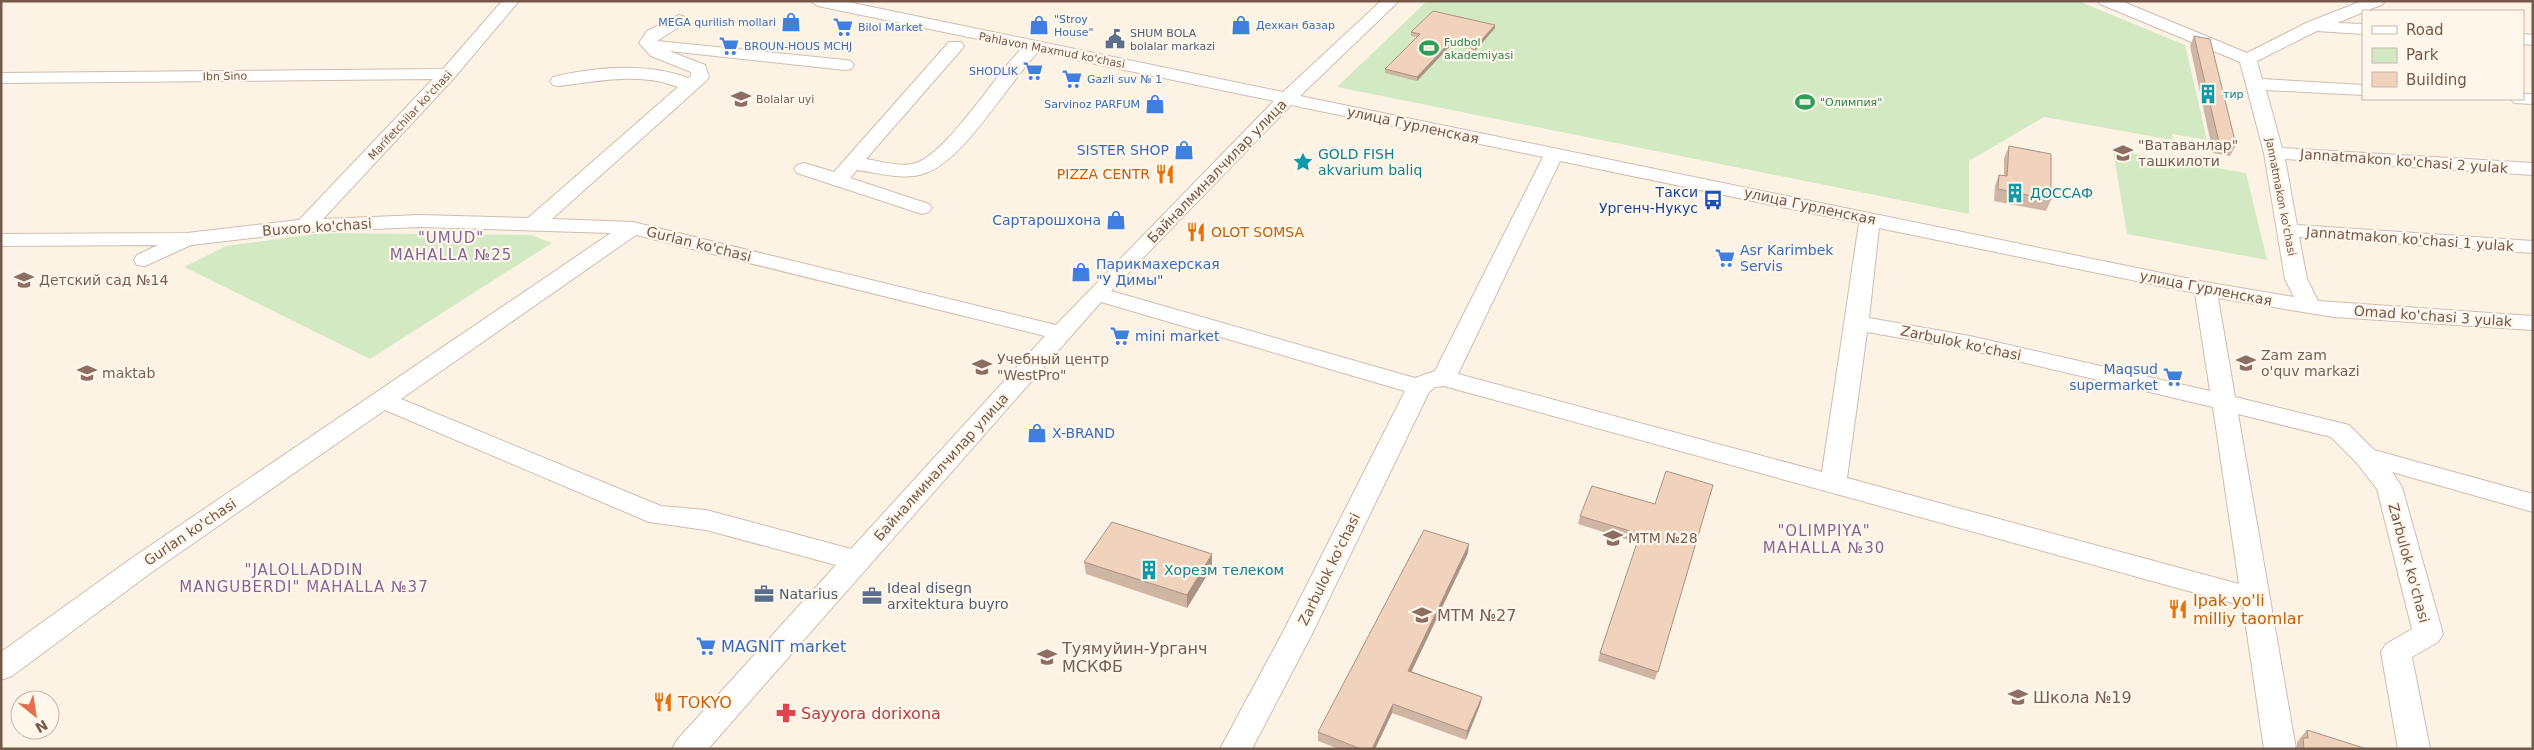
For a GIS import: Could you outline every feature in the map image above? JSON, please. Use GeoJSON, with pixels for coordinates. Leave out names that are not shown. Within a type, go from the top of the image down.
{"type":"FeatureCollection","features":[{"type":"Feature","properties":{"kind":"street","name":"Marifetchilar ko'chasi"},"geometry":{"type":"LineString","coordinates":[[305,226],[448,74],[511,1]]}},
{"type":"Feature","properties":{"kind":"street","name":"Pahlavon Maxmud ko'chasi"},"geometry":{"type":"LineString","coordinates":[[818,1],[1146,68],[1286,99]]}},
{"type":"Feature","properties":{"kind":"street","name":"Байналминалчилар улица"},"geometry":{"type":"LineString","coordinates":[[688,749],[1096,294],[1286,99],[1391,1]]}},
{"type":"Feature","properties":{"kind":"street"},"geometry":{"type":"LineString","coordinates":[[2114,4],[2141,1]]}},
{"type":"Feature","properties":{"kind":"street"},"geometry":{"type":"LineString","coordinates":[[2114,4],[2248,59],[2314,26],[2377,1]]}},
{"type":"Feature","properties":{"kind":"street"},"geometry":{"type":"LineString","coordinates":[[647,43],[653,35],[679,20]]}},
{"type":"Feature","properties":{"kind":"street"},"geometry":{"type":"LineString","coordinates":[[2314,26],[2362,29]]}},
{"type":"Feature","properties":{"kind":"street"},"geometry":{"type":"LineString","coordinates":[[647,43],[845,65]]}},
{"type":"Feature","properties":{"kind":"street"},"geometry":{"type":"LineString","coordinates":[[534,224],[700,77],[699,69],[672,56],[657,52],[647,43]]}},
{"type":"Feature","properties":{"kind":"street"},"geometry":{"type":"LineString","coordinates":[[836,181],[956,46]]}},
{"type":"Feature","properties":{"kind":"street"},"geometry":{"type":"LineString","coordinates":[[852,163],[919,170],[931,165],[965,128],[1019,59],[1033,46]]}},
{"type":"Feature","properties":{"kind":"street","name":"Jannatmakon ko'chasi"},"geometry":{"type":"LineString","coordinates":[[2248,59],[2274,153],[2286,230],[2296,278],[2310,307]]}},
{"type":"Feature","properties":{"kind":"street"},"geometry":{"type":"LineString","coordinates":[[558,81],[646,73],[679,80],[691,86]]}},
{"type":"Feature","properties":{"kind":"street","name":"Ibn Sino"},"geometry":{"type":"LineString","coordinates":[[1,78],[448,74]]}},
{"type":"Feature","properties":{"kind":"street"},"geometry":{"type":"LineString","coordinates":[[2255,84],[2362,90]]}},
{"type":"Feature","properties":{"kind":"street","name":"улица Гурленская"},"geometry":{"type":"LineString","coordinates":[[1286,99],[1870,218],[2205,289],[2334,310]]}},
{"type":"Feature","properties":{"kind":"street","name":"Jannatmakon ko'chasi 2 yulak"},"geometry":{"type":"LineString","coordinates":[[2274,153],[2533,169]]}},
{"type":"Feature","properties":{"kind":"street"},"geometry":{"type":"LineString","coordinates":[[1444,378],[1554,154]]}},
{"type":"Feature","properties":{"kind":"street"},"geometry":{"type":"LineString","coordinates":[[804,169],[922,208]]}},
{"type":"Feature","properties":{"kind":"street"},"geometry":{"type":"LineString","coordinates":[[1833,484],[1870,218]]}},
{"type":"Feature","properties":{"kind":"street","name":"Buxoro ko'chasi"},"geometry":{"type":"LineString","coordinates":[[1,240],[187,239],[305,226],[420,221],[633,228]]}},
{"type":"Feature","properties":{"kind":"street","name":"Gurlan ko'chasi"},"geometry":{"type":"LineString","coordinates":[[1,668],[150,560],[633,228],[1061,333]]}},
{"type":"Feature","properties":{"kind":"street","name":"Jannatmakon ko'chasi 1 yulak"},"geometry":{"type":"LineString","coordinates":[[2286,230],[2533,247]]}},
{"type":"Feature","properties":{"kind":"street"},"geometry":{"type":"LineString","coordinates":[[146,260],[187,239]]}},
{"type":"Feature","properties":{"kind":"street"},"geometry":{"type":"LineString","coordinates":[[2205,289],[2280,749]]}},
{"type":"Feature","properties":{"kind":"street"},"geometry":{"type":"LineString","coordinates":[[1096,294],[1419,387],[1428,380],[1444,378],[2256,600]]}},
{"type":"Feature","properties":{"kind":"street","name":"Omad ko'chasi 3 yulak"},"geometry":{"type":"LineString","coordinates":[[2334,310],[2533,323]]}},
{"type":"Feature","properties":{"kind":"street","name":"Zarbulok ko'chasi"},"geometry":{"type":"LineString","coordinates":[[1857,322],[1970,343],[2340,431],[2364,456],[2389,487],[2428,634],[2396,652],[2414,749]]}},
{"type":"Feature","properties":{"kind":"street","name":"Zarbulok ko'chasi"},"geometry":{"type":"LineString","coordinates":[[1236,749],[1296,636],[1419,387]]}},
{"type":"Feature","properties":{"kind":"street"},"geometry":{"type":"LineString","coordinates":[[382,400],[658,515],[706,520],[858,561]]}},
{"type":"Feature","properties":{"kind":"street"},"geometry":{"type":"LineString","coordinates":[[2364,456],[2532,506]]}},
{"type":"Feature","properties":{"kind":"green space","name":"\"Олимпия\""},"geometry":{"type":"Polygon","coordinates":[[[1427,1],[2078,1],[2185,45],[2207,140],[2172,134],[2173,140],[2044,117],[1969,161],[1969,214],[1337,87],[1427,1]]]}},
{"type":"Feature","properties":{"kind":"green space"},"geometry":{"type":"Polygon","coordinates":[[[2113,150],[2246,173],[2267,260],[2127,234],[2113,150]]]}},
{"type":"Feature","properties":{"kind":"green space"},"geometry":{"type":"Polygon","coordinates":[[[322,233],[531,235],[552,243],[370,359],[184,267],[226,246],[322,233]]]}},
{"type":"Feature","properties":{"kind":"building","name":"Fudbol akademiyasi"},"geometry":{"type":"Polygon","coordinates":[[[1433,11],[1495,25],[1475,47],[1451,41],[1417,77],[1385,69],[1420,34],[1411,32],[1433,11]]]}},
{"type":"Feature","properties":{"kind":"building"},"geometry":{"type":"Polygon","coordinates":[[[2194,36],[2210,39],[2236,145],[2219,142],[2194,36]]]}},
{"type":"Feature","properties":{"kind":"building"},"geometry":{"type":"Polygon","coordinates":[[[2009,146],[2051,154],[2051,200],[1998,189],[1999,175],[2007,176],[2009,146]]]}},
{"type":"Feature","properties":{"kind":"building","name":"MTM №28"},"geometry":{"type":"Polygon","coordinates":[[[1666,471],[1713,485],[1658,672],[1600,653],[1640,534],[1580,516],[1592,486],[1655,504],[1666,471]]]}},
{"type":"Feature","properties":{"kind":"building","name":"Хорезм телеком"},"geometry":{"type":"Polygon","coordinates":[[[1112,522],[1212,554],[1187,595],[1084,562],[1112,522]]]}},
{"type":"Feature","properties":{"kind":"building","name":"MTM №27"},"geometry":{"type":"Polygon","coordinates":[[[1424,530],[1469,544],[1408,671],[1482,697],[1467,731],[1393,704],[1372,749],[1361,749],[1318,732],[1424,530]]]}},
{"type":"Feature","properties":{"kind":"building"},"geometry":{"type":"Polygon","coordinates":[[[2307,730],[2367,749],[2304,749],[2303,738],[2308,738],[2307,730]]]}},
{"type":"Feature","properties":{"kind":"place","name":"MEGA qurilish mollari"},"geometry":{"type":"Point","coordinates":[791,22]}},
{"type":"Feature","properties":{"kind":"place","name":"\"Stroy House\""},"geometry":{"type":"Point","coordinates":[1039,25]}},
{"type":"Feature","properties":{"kind":"place","name":"Дехкан базар"},"geometry":{"type":"Point","coordinates":[1241,25]}},
{"type":"Feature","properties":{"kind":"place","name":"Bilol Market"},"geometry":{"type":"Point","coordinates":[843,27]}},
{"type":"Feature","properties":{"kind":"place","name":"SHUM BOLA bolalar markazi"},"geometry":{"type":"Point","coordinates":[1115,39]}},
{"type":"Feature","properties":{"kind":"place","name":"BROUN-HOUS MCHJ"},"geometry":{"type":"Point","coordinates":[729,46]}},
{"type":"Feature","properties":{"kind":"place","name":"Fudbol akademiyasi"},"geometry":{"type":"Point","coordinates":[1429,48]}},
{"type":"Feature","properties":{"kind":"place","name":"SHODLIK"},"geometry":{"type":"Point","coordinates":[1033,71]}},
{"type":"Feature","properties":{"kind":"place","name":"Gazli suv № 1"},"geometry":{"type":"Point","coordinates":[1072,79]}},
{"type":"Feature","properties":{"kind":"place","name":"тир"},"geometry":{"type":"Point","coordinates":[2208,94]}},
{"type":"Feature","properties":{"kind":"place","name":"Bolalar uyi"},"geometry":{"type":"Point","coordinates":[741,99]}},
{"type":"Feature","properties":{"kind":"place","name":"\"Олимпия\""},"geometry":{"type":"Point","coordinates":[1805,102]}},
{"type":"Feature","properties":{"kind":"place","name":"Sarvinoz PARFUM"},"geometry":{"type":"Point","coordinates":[1155,104]}},
{"type":"Feature","properties":{"kind":"place","name":"SISTER SHOP"},"geometry":{"type":"Point","coordinates":[1184,150]}},
{"type":"Feature","properties":{"kind":"place","name":"\"Ватаванлар\" ташкилоти"},"geometry":{"type":"Point","coordinates":[2123,153]}},
{"type":"Feature","properties":{"kind":"place","name":"GOLD FISH akvarium baliq"},"geometry":{"type":"Point","coordinates":[1303,162]}},
{"type":"Feature","properties":{"kind":"place","name":"PIZZA CENTR"},"geometry":{"type":"Point","coordinates":[1165,174]}},
{"type":"Feature","properties":{"kind":"place","name":"ДОССАФ"},"geometry":{"type":"Point","coordinates":[2015,193]}},
{"type":"Feature","properties":{"kind":"place","name":"Такси Ургенч-Нукус"},"geometry":{"type":"Point","coordinates":[1713,200]}},
{"type":"Feature","properties":{"kind":"place","name":"Сартарошхона"},"geometry":{"type":"Point","coordinates":[1116,220]}},
{"type":"Feature","properties":{"kind":"place","name":"OLOT SOMSA"},"geometry":{"type":"Point","coordinates":[1196,232]}},
{"type":"Feature","properties":{"kind":"place","name":"Asr Karimbek Servis"},"geometry":{"type":"Point","coordinates":[1725,258]}},
{"type":"Feature","properties":{"kind":"place","name":"Парикмахерская \"У Димы\""},"geometry":{"type":"Point","coordinates":[1081,272]}},
{"type":"Feature","properties":{"kind":"place","name":"Детский сад №14"},"geometry":{"type":"Point","coordinates":[24,280]}},
{"type":"Feature","properties":{"kind":"place","name":"mini market"},"geometry":{"type":"Point","coordinates":[1120,336]}},
{"type":"Feature","properties":{"kind":"place","name":"Zam zam o'quv markazi"},"geometry":{"type":"Point","coordinates":[2246,363]}},
{"type":"Feature","properties":{"kind":"place","name":"Учебный центр \"WestPro\""},"geometry":{"type":"Point","coordinates":[982,367]}},
{"type":"Feature","properties":{"kind":"place","name":"maktab"},"geometry":{"type":"Point","coordinates":[87,373]}},
{"type":"Feature","properties":{"kind":"place","name":"Maqsud supermarket"},"geometry":{"type":"Point","coordinates":[2173,377]}},
{"type":"Feature","properties":{"kind":"place","name":"X-BRAND"},"geometry":{"type":"Point","coordinates":[1037,433]}},
{"type":"Feature","properties":{"kind":"place","name":"MTM №28"},"geometry":{"type":"Point","coordinates":[1613,538]}},
{"type":"Feature","properties":{"kind":"place","name":"Хорезм телеком"},"geometry":{"type":"Point","coordinates":[1149,570]}},
{"type":"Feature","properties":{"kind":"place","name":"Natarius"},"geometry":{"type":"Point","coordinates":[764,594]}},
{"type":"Feature","properties":{"kind":"place","name":"Ideal disegn arxitektura buyro"},"geometry":{"type":"Point","coordinates":[872,596]}},
{"type":"Feature","properties":{"kind":"place","name":"Ipak yo'li milliy taomlar"},"geometry":{"type":"Point","coordinates":[2178,609]}},
{"type":"Feature","properties":{"kind":"place","name":"MTM №27"},"geometry":{"type":"Point","coordinates":[1422,615]}},
{"type":"Feature","properties":{"kind":"place","name":"MAGNIT market"},"geometry":{"type":"Point","coordinates":[706,646]}},
{"type":"Feature","properties":{"kind":"place","name":"Туямуйин-Урганч МСКФБ"},"geometry":{"type":"Point","coordinates":[1047,657]}},
{"type":"Feature","properties":{"kind":"place","name":"Школа №19"},"geometry":{"type":"Point","coordinates":[2018,697]}},
{"type":"Feature","properties":{"kind":"place","name":"TOKYO"},"geometry":{"type":"Point","coordinates":[663,702]}},
{"type":"Feature","properties":{"kind":"place","name":"Sayyora dorixona"},"geometry":{"type":"Point","coordinates":[786,713]}},
{"type":"Feature","properties":{"kind":"district","name":"\"UMUD\" MAHALLA №25"},"geometry":{"type":"Point","coordinates":[451,246]}},
{"type":"Feature","properties":{"kind":"district","name":"\"OLIMPIYA\" MAHALLA №30"},"geometry":{"type":"Point","coordinates":[1824,540]}},
{"type":"Feature","properties":{"kind":"district","name":"\"JALOLLADDIN MANGUBERDI\" MAHALLA №37"},"geometry":{"type":"Point","coordinates":[304,578]}}]}
